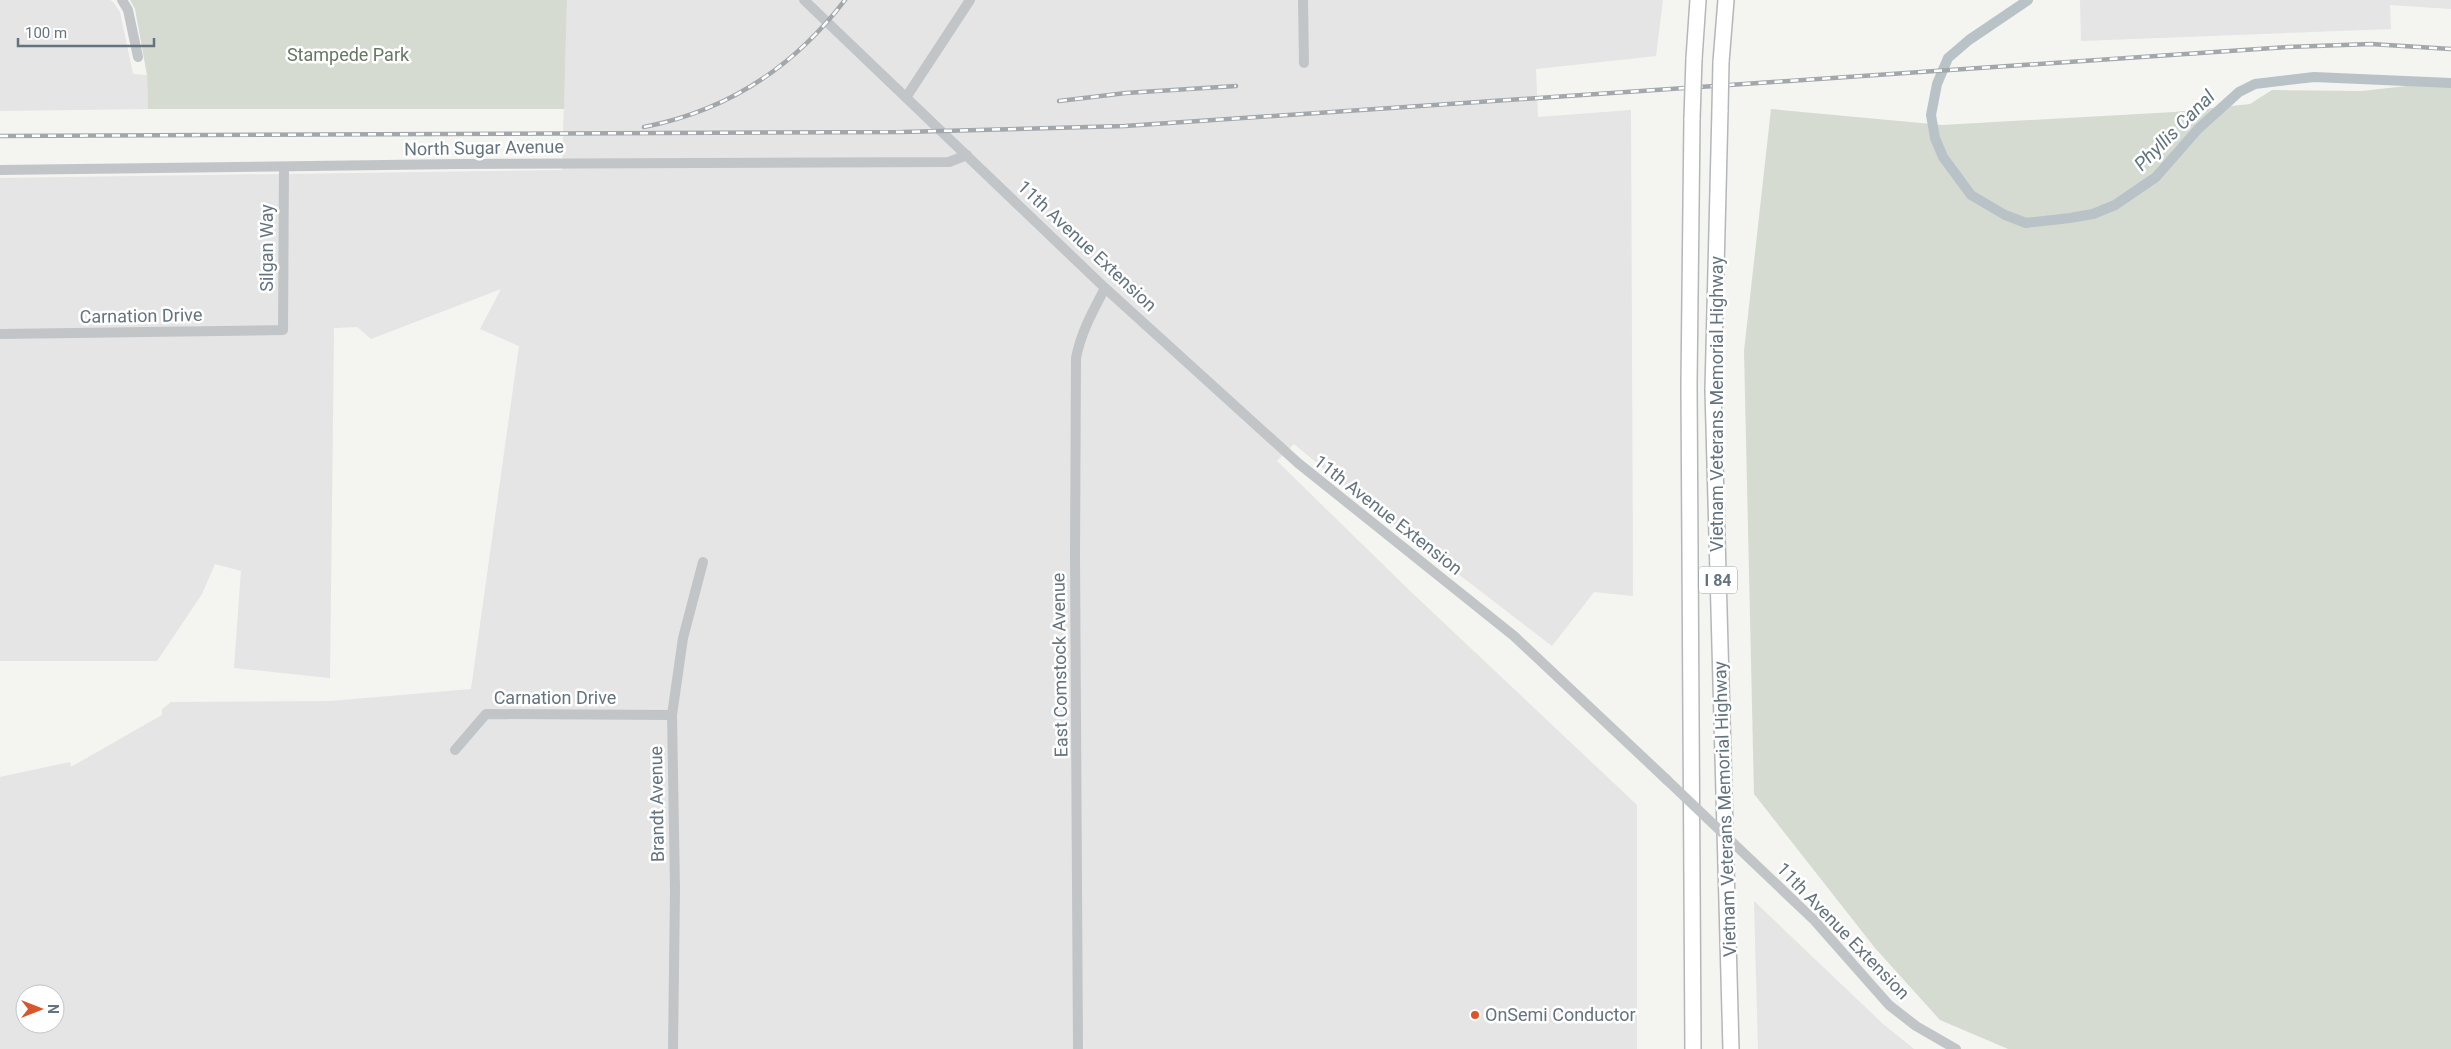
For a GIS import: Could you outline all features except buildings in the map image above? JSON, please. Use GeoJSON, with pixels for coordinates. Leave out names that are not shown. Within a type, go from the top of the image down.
{"type":"FeatureCollection","features":[{"type":"Feature","properties":{"kind":"highway","name":"Vietnam Veterans Memorial Highway"},"geometry":{"type":"LineString","coordinates":[[1693,1049],[1688,395],[1692,118],[1698,0]]}},
{"type":"Feature","properties":{"kind":"highway","name":"Vietnam Veterans Memorial Highway"},"geometry":{"type":"LineString","coordinates":[[1726,0],[1721,62],[1713,390],[1731,1049]]}},
{"type":"Feature","properties":{"kind":"street"},"geometry":{"type":"LineString","coordinates":[[122,0],[128,10],[138,57]]}},
{"type":"Feature","properties":{"kind":"street","name":"11th Avenue Extension"},"geometry":{"type":"LineString","coordinates":[[804,0],[907,96],[1106,288],[1317,479],[1514,636],[1814,920],[1889,1005],[1916,1026],[1956,1049]]}},
{"type":"Feature","properties":{"kind":"street"},"geometry":{"type":"LineString","coordinates":[[907,96],[970,0]]}},
{"type":"Feature","properties":{"kind":"street"},"geometry":{"type":"LineString","coordinates":[[1303,0],[1304,63]]}},
{"type":"Feature","properties":{"kind":"street","name":"North Sugar Avenue"},"geometry":{"type":"LineString","coordinates":[[0,170],[284,166],[944,162],[968,155]]}},
{"type":"Feature","properties":{"kind":"street","name":"Silgan Way"},"geometry":{"type":"LineString","coordinates":[[283,330],[284,166]]}},
{"type":"Feature","properties":{"kind":"street","name":"East Comstock Avenue"},"geometry":{"type":"LineString","coordinates":[[1078,1049],[1075,557],[1076,358],[1085,324],[1106,288]]}},
{"type":"Feature","properties":{"kind":"street","name":"Carnation Drive"},"geometry":{"type":"LineString","coordinates":[[0,334],[283,330]]}},
{"type":"Feature","properties":{"kind":"street","name":"Brandt Avenue"},"geometry":{"type":"LineString","coordinates":[[673,1049],[675,889],[672,715],[683,638],[703,562]]}},
{"type":"Feature","properties":{"kind":"street","name":"Carnation Drive"},"geometry":{"type":"LineString","coordinates":[[455,750],[486,714],[672,715]]}},
{"type":"Feature","properties":{"kind":"shaded area"},"geometry":{"type":"Polygon","coordinates":[[[0,0],[110,0],[113,2],[120,12],[133,74],[147,75],[148,109],[0,111],[0,0]]]}},
{"type":"Feature","properties":{"kind":"shaded area"},"geometry":{"type":"Polygon","coordinates":[[[567,0],[1663,0],[1656,56],[1536,69],[1538,117],[1631,110],[1633,596],[1594,592],[1552,646],[1359,498],[1294,444],[1277,461],[1408,589],[1637,805],[1637,1049],[0,1049],[0,777],[70,762],[71,767],[162,715],[162,709],[171,702],[331,701],[471,689],[519,346],[480,329],[501,289],[371,339],[357,327],[334,328],[330,678],[234,668],[241,571],[215,564],[202,594],[157,661],[0,661],[0,178],[562,170],[567,0]]]}},
{"type":"Feature","properties":{"kind":"shaded area"},"geometry":{"type":"Polygon","coordinates":[[[2080,0],[2451,0],[2451,9],[2390,5],[2391,29],[2081,41],[2080,0]]]}},
{"type":"Feature","properties":{"kind":"shaded area"},"geometry":{"type":"Polygon","coordinates":[[[1754,901],[1883,1024],[1914,1049],[1758,1049],[1754,901]]]}},
{"type":"Feature","properties":{"kind":"green space","name":"Stampede Park"},"geometry":{"type":"Polygon","coordinates":[[[130,0],[567,0],[564,109],[148,109],[147,75],[135,9],[130,0]]]}},
{"type":"Feature","properties":{"kind":"green space"},"geometry":{"type":"Polygon","coordinates":[[[2451,81],[2451,1049],[2008,1049],[1940,1020],[1875,948],[1754,794],[1744,351],[1771,109],[1942,125],[2174,112],[2250,104],[2272,90],[2362,91],[2451,81]]]}},
{"type":"Feature","properties":{"kind":"waterway","name":"Phyllis Canal"},"geometry":{"type":"LineString","coordinates":[[2028,0],[1969,40],[1948,58],[1937,84],[1931,115],[1935,138],[1943,157],[1971,195],[2005,215],[2026,223],[2093,214],[2115,205],[2156,177],[2198,129],[2239,92],[2255,84],[2314,77],[2451,83]]}},
{"type":"Feature","properties":{"kind":"railway"},"geometry":{"type":"LineString","coordinates":[[644,127],[674,120],[703,110],[756,83],[804,46],[845,0]]}},
{"type":"Feature","properties":{"kind":"railway"},"geometry":{"type":"LineString","coordinates":[[0,136],[902,132],[1125,126],[2288,47],[2371,44],[2451,49]]}},
{"type":"Feature","properties":{"kind":"railway"},"geometry":{"type":"LineString","coordinates":[[1059,101],[1126,93],[1236,86]]}},
{"type":"Feature","properties":{"kind":"place","name":"OnSemi Conductor"},"geometry":{"type":"Point","coordinates":[1475,1015]}}]}
